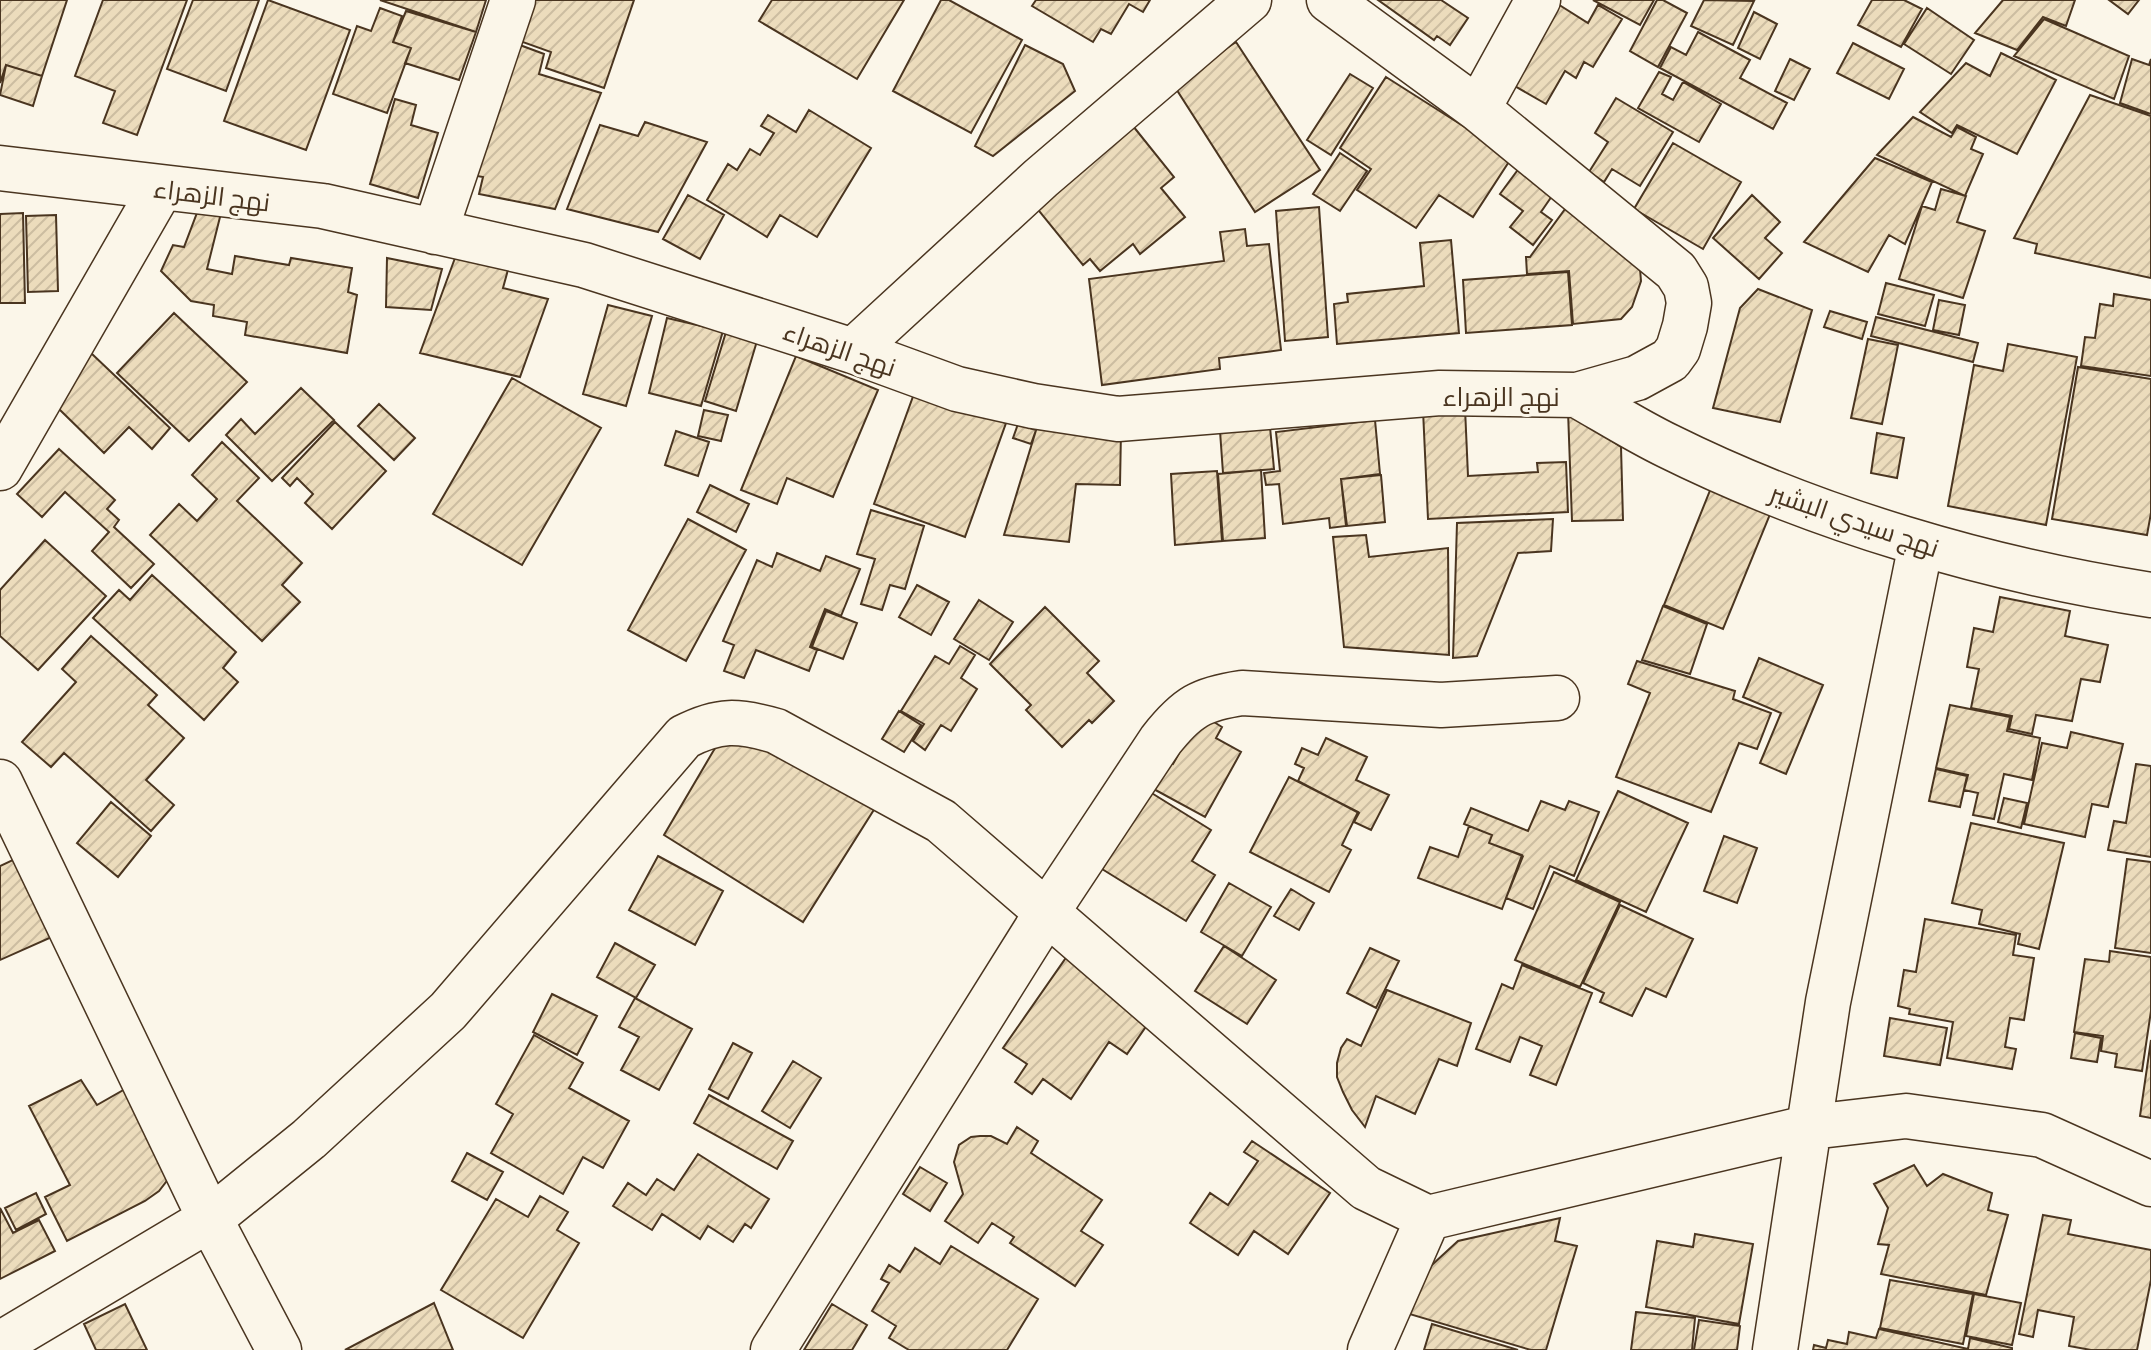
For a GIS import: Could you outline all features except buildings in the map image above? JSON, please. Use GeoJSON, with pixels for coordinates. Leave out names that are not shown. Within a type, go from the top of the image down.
{"type":"FeatureCollection","features":[{"type":"Feature","properties":{"kind":"street"},"geometry":{"type":"LineString","coordinates":[[435,232],[513,0]]}},
{"type":"Feature","properties":{"kind":"street"},"geometry":{"type":"LineString","coordinates":[[853,351],[1041,178],[1249,0]]}},
{"type":"Feature","properties":{"kind":"street"},"geometry":{"type":"LineString","coordinates":[[1329,0],[1478,109],[1538,0]]}},
{"type":"Feature","properties":{"kind":"street","name":"نهج الزهراء"},"geometry":{"type":"LineString","coordinates":[[0,168],[323,206],[584,265],[853,351],[957,389],[1033,406],[1118,419],[1440,393],[1577,395],[1637,378],[1670,360],[1678,349],[1689,303],[1686,287],[1676,271],[1478,109]]}},
{"type":"Feature","properties":{"kind":"street"},"geometry":{"type":"LineString","coordinates":[[0,468],[161,188]]}},
{"type":"Feature","properties":{"kind":"street","name":"نهج سيدي البشير"},"geometry":{"type":"LineString","coordinates":[[1577,395],[1667,446],[1764,489],[1921,544],[2090,586],[2151,595]]}},
{"type":"Feature","properties":{"kind":"street"},"geometry":{"type":"LineString","coordinates":[[1775,1350],[1828,1002],[1921,544]]}},
{"type":"Feature","properties":{"kind":"street"},"geometry":{"type":"LineString","coordinates":[[773,1350],[1047,912],[1178,718],[1194,705],[1212,697],[1242,693],[1441,705],[1557,698]]}},
{"type":"Feature","properties":{"kind":"street"},"geometry":{"type":"LineString","coordinates":[[0,1344],[210,1219],[309,1139],[448,1011],[684,737],[707,726],[729,722],[776,731],[941,821],[1366,1188],[1428,1218],[1811,1127],[1906,1116],[2042,1135],[2151,1184]]}},
{"type":"Feature","properties":{"kind":"street"},"geometry":{"type":"LineString","coordinates":[[0,782],[210,1219],[279,1350]]}},
{"type":"Feature","properties":{"kind":"street"},"geometry":{"type":"LineString","coordinates":[[1370,1350],[1428,1218]]}}]}
